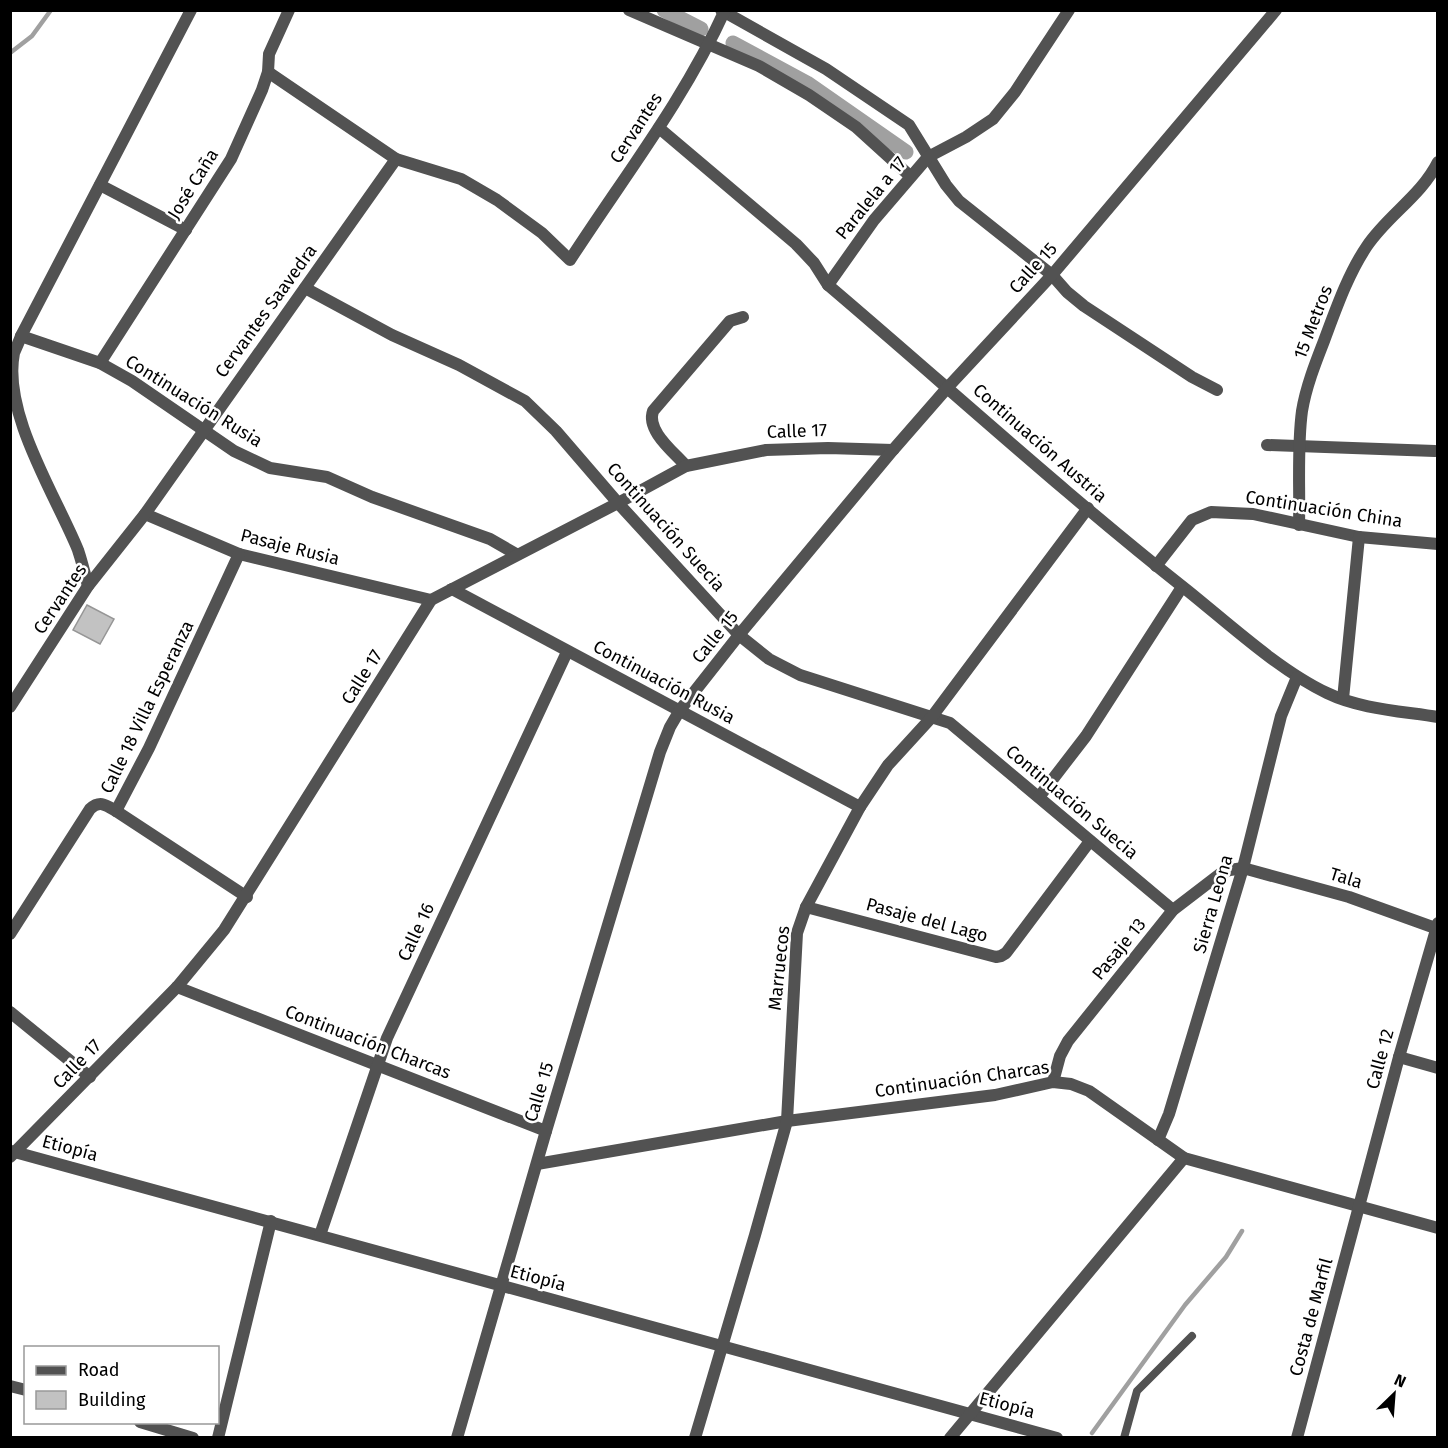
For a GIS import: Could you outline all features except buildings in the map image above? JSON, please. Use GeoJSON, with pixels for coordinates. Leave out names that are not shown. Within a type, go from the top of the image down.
{"type":"FeatureCollection","features":[{"type":"Feature","properties":{"kind":"street"},"geometry":{"type":"LineString","coordinates":[[88,586],[78,552],[20,419],[13,378],[14,353],[191,10]]}},
{"type":"Feature","properties":{"kind":"street","name":"José Caña"},"geometry":{"type":"LineString","coordinates":[[100,363],[231,159],[253,112],[268,72],[268,54],[289,10]]}},
{"type":"Feature","properties":{"kind":"street"},"geometry":{"type":"LineString","coordinates":[[629,10],[759,66],[809,94],[856,127],[910,176]]}},
{"type":"Feature","properties":{"kind":"street","name":"Paralela a 17"},"geometry":{"type":"LineString","coordinates":[[828,285],[874,220],[928,157],[966,137],[993,119],[1069,10]]}},
{"type":"Feature","properties":{"kind":"street","name":"Calle 15"},"geometry":{"type":"LineString","coordinates":[[458,1437],[546,1131],[660,752],[670,727],[680,710],[739,635],[893,450],[1052,275],[1276,10]]}},
{"type":"Feature","properties":{"kind":"street"},"geometry":{"type":"LineString","coordinates":[[723,11],[826,69],[909,125],[959,201],[1052,275],[1084,306],[1192,377],[1217,390]]}},
{"type":"Feature","properties":{"kind":"street","name":"Cervantes"},"geometry":{"type":"LineString","coordinates":[[396,159],[461,179],[497,200],[542,233],[570,260],[659,129],[709,44],[723,11]]}},
{"type":"Feature","properties":{"kind":"street"},"geometry":{"type":"LineString","coordinates":[[268,72],[396,159]]}},
{"type":"Feature","properties":{"kind":"street","name":"Continuación Austria"},"geometry":{"type":"LineString","coordinates":[[659,129],[796,244],[814,263],[828,285],[1156,566],[1297,677],[1343,699],[1437,717]]}},
{"type":"Feature","properties":{"kind":"street","name":"Cervantes Saavedra"},"geometry":{"type":"LineString","coordinates":[[145,514],[202,430],[396,159]]}},
{"type":"Feature","properties":{"kind":"street","name":"15 Metros"},"geometry":{"type":"LineString","coordinates":[[1299,525],[1302,411],[1308,386],[1351,274],[1379,230],[1415,196],[1437,162]]}},
{"type":"Feature","properties":{"kind":"street"},"geometry":{"type":"LineString","coordinates":[[100,185],[186,230]]}},
{"type":"Feature","properties":{"kind":"street","name":"Continuación Suecia"},"geometry":{"type":"LineString","coordinates":[[305,288],[392,335],[459,365],[525,401],[562,437],[618,503],[739,635],[769,659],[800,675],[950,723],[1173,910]]}},
{"type":"Feature","properties":{"kind":"street"},"geometry":{"type":"LineString","coordinates":[[686,466],[654,429],[651,423],[653,411],[730,321],[743,317]]}},
{"type":"Feature","properties":{"kind":"street","name":"Continuación Rusia"},"geometry":{"type":"LineString","coordinates":[[21,336],[100,363],[156,396],[234,451],[270,468],[327,477],[490,539],[516,554]]}},
{"type":"Feature","properties":{"kind":"street"},"geometry":{"type":"LineString","coordinates":[[1267,445],[1437,451]]}},
{"type":"Feature","properties":{"kind":"street","name":"Calle 17"},"geometry":{"type":"LineString","coordinates":[[12,1153],[177,987],[211,947],[247,897],[431,600],[686,466],[766,450],[828,448],[893,450]]}},
{"type":"Feature","properties":{"kind":"street","name":"Marruecos"},"geometry":{"type":"LineString","coordinates":[[695,1437],[787,1121],[797,933],[806,907],[860,807],[888,765],[930,718],[1088,508]]}},
{"type":"Feature","properties":{"kind":"street","name":"Continuación China"},"geometry":{"type":"LineString","coordinates":[[1156,566],[1192,520],[1211,512],[1253,514],[1359,537],[1437,544]]}},
{"type":"Feature","properties":{"kind":"street","name":"Cervantes"},"geometry":{"type":"LineString","coordinates":[[10,707],[88,586],[145,514]]}},
{"type":"Feature","properties":{"kind":"street","name":"Pasaje Rusia"},"geometry":{"type":"LineString","coordinates":[[145,514],[238,554],[431,600]]}},
{"type":"Feature","properties":{"kind":"street"},"geometry":{"type":"LineString","coordinates":[[1343,699],[1359,537]]}},
{"type":"Feature","properties":{"kind":"street","name":"Calle 18 Villa Esperanza"},"geometry":{"type":"LineString","coordinates":[[10,934],[90,809],[94,805],[104,804],[116,811],[149,748],[238,554]]}},
{"type":"Feature","properties":{"kind":"street"},"geometry":{"type":"LineString","coordinates":[[1039,797],[1086,736],[1182,587]]}},
{"type":"Feature","properties":{"kind":"street","name":"Continuación Rusia"},"geometry":{"type":"LineString","coordinates":[[452,589],[860,807]]}},
{"type":"Feature","properties":{"kind":"street","name":"Calle 16"},"geometry":{"type":"LineString","coordinates":[[320,1235],[387,1038],[567,652]]}},
{"type":"Feature","properties":{"kind":"street","name":"Sierra Leona"},"geometry":{"type":"LineString","coordinates":[[1158,1140],[1169,1114],[1243,868],[1281,716],[1297,677]]}},
{"type":"Feature","properties":{"kind":"street"},"geometry":{"type":"LineString","coordinates":[[116,811],[247,897]]}},
{"type":"Feature","properties":{"kind":"street","name":"Pasaje del Lago"},"geometry":{"type":"LineString","coordinates":[[806,907],[996,957],[1001,956],[1090,841]]}},
{"type":"Feature","properties":{"kind":"street","name":"Pasaje 13"},"geometry":{"type":"LineString","coordinates":[[1053,1082],[1060,1056],[1068,1041],[1173,910],[1220,874],[1243,868]]}},
{"type":"Feature","properties":{"kind":"street","name":"Tala"},"geometry":{"type":"LineString","coordinates":[[1243,868],[1349,897],[1437,927]]}},
{"type":"Feature","properties":{"kind":"street","name":"Calle 12"},"geometry":{"type":"LineString","coordinates":[[1359,1206],[1437,927]]}},
{"type":"Feature","properties":{"kind":"street","name":"Continuación Charcas"},"geometry":{"type":"LineString","coordinates":[[177,987],[546,1131]]}},
{"type":"Feature","properties":{"kind":"street"},"geometry":{"type":"LineString","coordinates":[[10,1012],[90,1077]]}},
{"type":"Feature","properties":{"kind":"street"},"geometry":{"type":"LineString","coordinates":[[1399,1057],[1437,1068]]}},
{"type":"Feature","properties":{"kind":"street","name":"Continuación Charcas"},"geometry":{"type":"LineString","coordinates":[[537,1164],[787,1121],[995,1095],[1053,1082],[1071,1084],[1089,1091],[1184,1158],[1437,1228]]}},
{"type":"Feature","properties":{"kind":"street","name":"Etiopía"},"geometry":{"type":"LineString","coordinates":[[12,1153],[271,1221],[501,1287],[1057,1437]]}},
{"type":"Feature","properties":{"kind":"street"},"geometry":{"type":"LineString","coordinates":[[950,1437],[1184,1158]]}},
{"type":"Feature","properties":{"kind":"street","name":"Costa de Marfil"},"geometry":{"type":"LineString","coordinates":[[1297,1437],[1359,1206]]}},
{"type":"Feature","properties":{"kind":"street"},"geometry":{"type":"LineString","coordinates":[[218,1437],[271,1221]]}},
{"type":"Feature","properties":{"kind":"street"},"geometry":{"type":"LineString","coordinates":[[147,1424],[192,1437]]}},
{"type":"Feature","properties":{"kind":"lane"},"geometry":{"type":"LineString","coordinates":[[1124,1437],[1137,1391],[1192,1336]]}},
{"type":"Feature","properties":{"kind":"waterway"},"geometry":{"type":"LineString","coordinates":[[10,53],[32,36],[51,10]]}},
{"type":"Feature","properties":{"kind":"waterway"},"geometry":{"type":"LineString","coordinates":[[664,10],[701,29]]}},
{"type":"Feature","properties":{"kind":"waterway"},"geometry":{"type":"LineString","coordinates":[[733,43],[807,83],[906,152]]}},
{"type":"Feature","properties":{"kind":"waterway"},"geometry":{"type":"LineString","coordinates":[[1092,1433],[1185,1305],[1226,1257],[1242,1231]]}}]}
